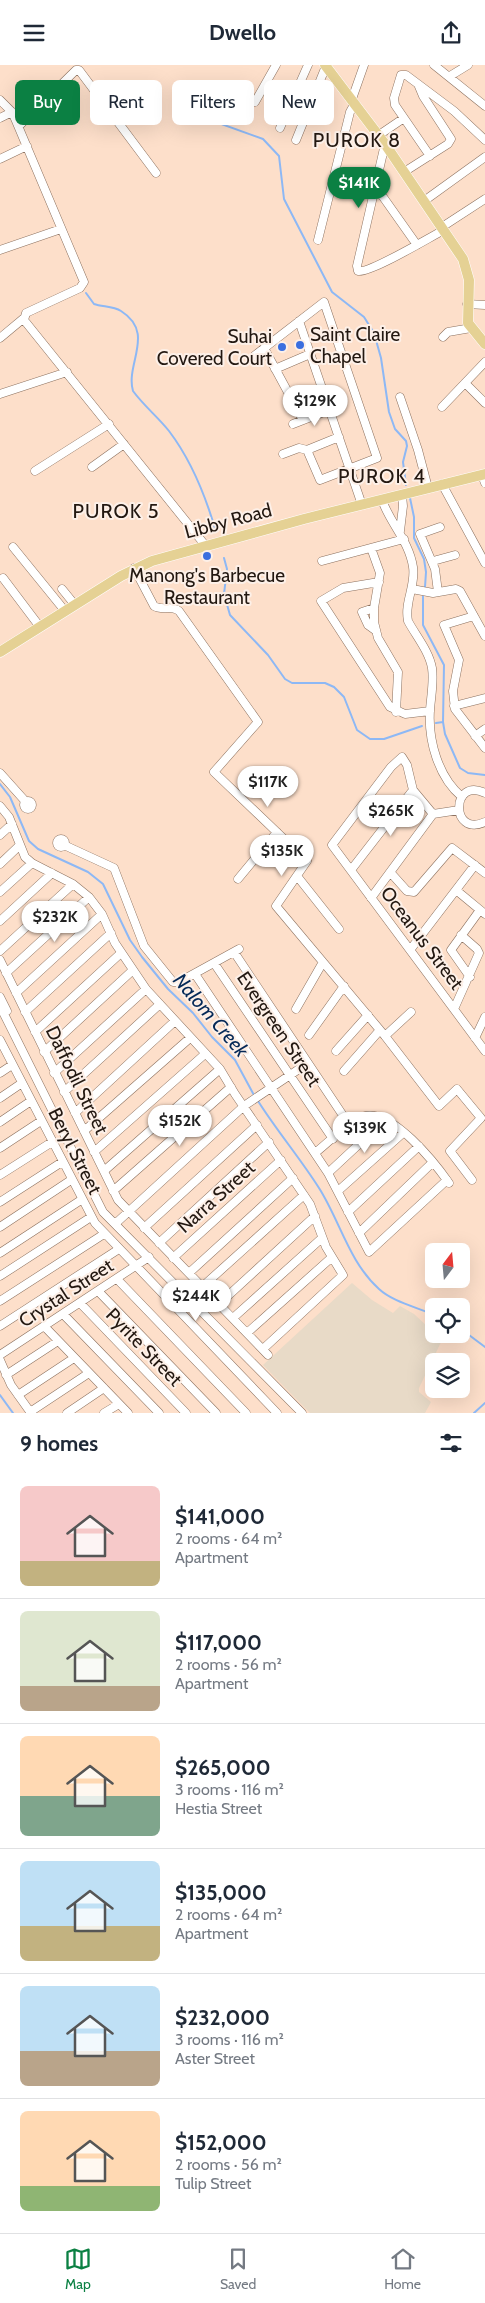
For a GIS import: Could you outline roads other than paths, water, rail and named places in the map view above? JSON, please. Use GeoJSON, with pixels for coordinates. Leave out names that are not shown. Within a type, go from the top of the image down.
{"type":"FeatureCollection","features":[{"type":"Feature","properties":{"kind":"main road"},"geometry":{"type":"LineString","coordinates":[[326,66],[382,140],[467,267],[469,280],[467,317],[471,328],[485,344]]}},
{"type":"Feature","properties":{"kind":"main road","name":"Libby Road"},"geometry":{"type":"LineString","coordinates":[[0,652],[134,568],[205,545],[382,499],[484,477]]}},
{"type":"Feature","properties":{"kind":"street"},"geometry":{"type":"LineString","coordinates":[[255,102],[276,65]]}},
{"type":"Feature","properties":{"kind":"street"},"geometry":{"type":"LineString","coordinates":[[280,128],[308,65]]}},
{"type":"Feature","properties":{"kind":"street"},"geometry":{"type":"LineString","coordinates":[[318,240],[350,112],[364,65]]}},
{"type":"Feature","properties":{"kind":"street"},"geometry":{"type":"LineString","coordinates":[[434,65],[485,105]]}},
{"type":"Feature","properties":{"kind":"street"},"geometry":{"type":"LineString","coordinates":[[450,76],[468,65]]}},
{"type":"Feature","properties":{"kind":"street"},"geometry":{"type":"LineString","coordinates":[[296,140],[326,66]]}},
{"type":"Feature","properties":{"kind":"street"},"geometry":{"type":"LineString","coordinates":[[19,126],[76,70],[79,70],[156,173]]}},
{"type":"Feature","properties":{"kind":"street"},"geometry":{"type":"LineString","coordinates":[[430,155],[394,102],[400,76],[406,75],[454,111],[485,140]]}},
{"type":"Feature","properties":{"kind":"street"},"geometry":{"type":"LineString","coordinates":[[404,172],[448,144],[451,137],[426,102],[418,84]]}},
{"type":"Feature","properties":{"kind":"street"},"geometry":{"type":"LineString","coordinates":[[0,100],[12,112],[19,126],[61,229],[81,272],[84,284],[28,312],[24,318],[0,338]]}},
{"type":"Feature","properties":{"kind":"street"},"geometry":{"type":"LineString","coordinates":[[0,118],[12,112]]}},
{"type":"Feature","properties":{"kind":"street"},"geometry":{"type":"LineString","coordinates":[[404,118],[382,140],[376,187],[359,257],[358,271],[362,272],[417,245],[485,199]]}},
{"type":"Feature","properties":{"kind":"street"},"geometry":{"type":"LineString","coordinates":[[0,159],[27,146]]}},
{"type":"Feature","properties":{"kind":"street"},"geometry":{"type":"LineString","coordinates":[[424,201],[485,157]]}},
{"type":"Feature","properties":{"kind":"street"},"geometry":{"type":"LineString","coordinates":[[376,187],[417,245]]}},
{"type":"Feature","properties":{"kind":"street"},"geometry":{"type":"LineString","coordinates":[[0,250],[61,229]]}},
{"type":"Feature","properties":{"kind":"street"},"geometry":{"type":"LineString","coordinates":[[254,356],[324,302],[377,458],[320,480],[307,450]]}},
{"type":"Feature","properties":{"kind":"street"},"geometry":{"type":"LineString","coordinates":[[467,304],[485,305]]}},
{"type":"Feature","properties":{"kind":"street"},"geometry":{"type":"LineString","coordinates":[[24,318],[205,545]]}},
{"type":"Feature","properties":{"kind":"street"},"geometry":{"type":"LineString","coordinates":[[299,321],[362,505]]}},
{"type":"Feature","properties":{"kind":"street"},"geometry":{"type":"LineString","coordinates":[[443,337],[448,332],[471,328]]}},
{"type":"Feature","properties":{"kind":"street"},"geometry":{"type":"LineString","coordinates":[[264,348],[303,420]]}},
{"type":"Feature","properties":{"kind":"street"},"geometry":{"type":"LineString","coordinates":[[276,369],[310,354]]}},
{"type":"Feature","properties":{"kind":"street"},"geometry":{"type":"LineString","coordinates":[[442,407],[485,362]]}},
{"type":"Feature","properties":{"kind":"street"},"geometry":{"type":"LineString","coordinates":[[0,394],[67,372]]}},
{"type":"Feature","properties":{"kind":"street"},"geometry":{"type":"LineString","coordinates":[[465,383],[485,403]]}},
{"type":"Feature","properties":{"kind":"street"},"geometry":{"type":"LineString","coordinates":[[400,397],[418,450],[428,488]]}},
{"type":"Feature","properties":{"kind":"street"},"geometry":{"type":"LineString","coordinates":[[293,424],[329,410]]}},
{"type":"Feature","properties":{"kind":"street"},"geometry":{"type":"LineString","coordinates":[[35,471],[109,424]]}},
{"type":"Feature","properties":{"kind":"street"},"geometry":{"type":"LineString","coordinates":[[283,454],[299,448],[307,450],[338,437]]}},
{"type":"Feature","properties":{"kind":"street"},"geometry":{"type":"LineString","coordinates":[[92,467],[124,444]]}},
{"type":"Feature","properties":{"kind":"street"},"geometry":{"type":"LineString","coordinates":[[442,485],[485,563]]}},
{"type":"Feature","properties":{"kind":"street"},"geometry":{"type":"LineString","coordinates":[[400,531],[403,506],[402,495]]}},
{"type":"Feature","properties":{"kind":"street"},"geometry":{"type":"LineString","coordinates":[[382,499],[394,525],[404,539],[414,569],[412,589],[406,613],[408,621],[431,665],[433,677],[430,729],[442,772],[448,785],[462,797]]}},
{"type":"Feature","properties":{"kind":"street"},"geometry":{"type":"LineString","coordinates":[[391,516],[401,513]]}},
{"type":"Feature","properties":{"kind":"street"},"geometry":{"type":"LineString","coordinates":[[438,592],[433,561],[420,534],[440,527]]}},
{"type":"Feature","properties":{"kind":"street"},"geometry":{"type":"LineString","coordinates":[[322,561],[404,539]]}},
{"type":"Feature","properties":{"kind":"street"},"geometry":{"type":"LineString","coordinates":[[12,547],[66,611]]}},
{"type":"Feature","properties":{"kind":"street"},"geometry":{"type":"LineString","coordinates":[[371,548],[380,569],[374,608],[375,630]]}},
{"type":"Feature","properties":{"kind":"street"},"geometry":{"type":"LineString","coordinates":[[433,561],[455,555]]}},
{"type":"Feature","properties":{"kind":"street"},"geometry":{"type":"LineString","coordinates":[[134,568],[154,605],[160,608],[174,608],[179,611],[258,722],[214,772],[307,861],[276,907],[383,1033],[440,1106],[457,1089],[481,1118],[450,1151],[472,1180]]}},
{"type":"Feature","properties":{"kind":"street"},"geometry":{"type":"LineString","coordinates":[[3,578],[40,627]]}},
{"type":"Feature","properties":{"kind":"street"},"geometry":{"type":"LineString","coordinates":[[379,582],[343,588],[320,601],[386,703],[396,712],[410,714],[430,711]]}},
{"type":"Feature","properties":{"kind":"street"},"geometry":{"type":"LineString","coordinates":[[62,589],[75,605]]}},
{"type":"Feature","properties":{"kind":"street"},"geometry":{"type":"LineString","coordinates":[[412,589],[438,592],[458,590],[485,636]]}},
{"type":"Feature","properties":{"kind":"street"},"geometry":{"type":"LineString","coordinates":[[374,608],[362,612],[368,625],[375,630],[398,672],[396,712]]}},
{"type":"Feature","properties":{"kind":"street"},"geometry":{"type":"LineString","coordinates":[[474,616],[444,625],[459,660],[453,691],[454,706],[459,716],[485,747]]}},
{"type":"Feature","properties":{"kind":"street"},"geometry":{"type":"LineString","coordinates":[[454,706],[485,699],[485,689]]}},
{"type":"Feature","properties":{"kind":"street"},"geometry":{"type":"LineString","coordinates":[[475,736],[485,729]]}},
{"type":"Feature","properties":{"kind":"street","name":"Oceanus Street"},"geometry":{"type":"LineString","coordinates":[[413,790],[407,765],[402,757],[391,767],[332,845],[485,1051]]}},
{"type":"Feature","properties":{"kind":"street"},"geometry":{"type":"LineString","coordinates":[[0,773],[26,802]]}},
{"type":"Feature","properties":{"kind":"street"},"geometry":{"type":"LineString","coordinates":[[351,870],[413,790],[433,815]]}},
{"type":"Feature","properties":{"kind":"street"},"geometry":{"type":"LineString","coordinates":[[484,824],[469,823],[461,817],[459,811],[462,797],[474,790],[485,793]]}},
{"type":"Feature","properties":{"kind":"street"},"geometry":{"type":"LineString","coordinates":[[0,806],[12,824],[26,857],[32,863],[73,883],[89,897],[102,914],[121,953],[146,989],[220,1069],[304,1195],[315,1216],[331,1258],[247,1333]]}},
{"type":"Feature","properties":{"kind":"street"},"geometry":{"type":"LineString","coordinates":[[371,897],[433,815],[459,811]]}},
{"type":"Feature","properties":{"kind":"street"},"geometry":{"type":"LineString","coordinates":[[0,835],[12,824]]}},
{"type":"Feature","properties":{"kind":"street"},"geometry":{"type":"LineString","coordinates":[[238,879],[277,832]]}},
{"type":"Feature","properties":{"kind":"street"},"geometry":{"type":"LineString","coordinates":[[0,864],[20,845]]}},
{"type":"Feature","properties":{"kind":"street"},"geometry":{"type":"LineString","coordinates":[[64,845],[114,868],[144,946],[171,981],[177,983],[236,951],[350,1125]]}},
{"type":"Feature","properties":{"kind":"street"},"geometry":{"type":"LineString","coordinates":[[390,872],[406,891],[412,893],[449,849],[457,850],[485,873]]}},
{"type":"Feature","properties":{"kind":"street"},"geometry":{"type":"LineString","coordinates":[[0,892],[32,863]]}},
{"type":"Feature","properties":{"kind":"street"},"geometry":{"type":"LineString","coordinates":[[410,950],[475,865]]}},
{"type":"Feature","properties":{"kind":"street"},"geometry":{"type":"LineString","coordinates":[[0,921],[52,873]]}},
{"type":"Feature","properties":{"kind":"street"},"geometry":{"type":"LineString","coordinates":[[297,875],[339,929]]}},
{"type":"Feature","properties":{"kind":"street"},"geometry":{"type":"LineString","coordinates":[[0,951],[73,883]]}},
{"type":"Feature","properties":{"kind":"street"},"geometry":{"type":"LineString","coordinates":[[456,890],[483,912],[451,950],[470,977]]}},
{"type":"Feature","properties":{"kind":"street"},"geometry":{"type":"LineString","coordinates":[[6,973],[89,897]]}},
{"type":"Feature","properties":{"kind":"street"},"geometry":{"type":"LineString","coordinates":[[16,993],[102,914]]}},
{"type":"Feature","properties":{"kind":"street"},"geometry":{"type":"LineString","coordinates":[[25,1012],[111,933]]}},
{"type":"Feature","properties":{"kind":"street"},"geometry":{"type":"LineString","coordinates":[[454,1009],[470,977],[479,951],[462,935]]}},
{"type":"Feature","properties":{"kind":"street"},"geometry":{"type":"LineString","coordinates":[[35,1032],[121,953]]}},
{"type":"Feature","properties":{"kind":"street","name":"Daffodil Street"},"geometry":{"type":"LineString","coordinates":[[0,960],[113,1191],[144,1228],[266,1352],[342,1275],[331,1258]]}},
{"type":"Feature","properties":{"kind":"street"},"geometry":{"type":"LineString","coordinates":[[296,1009],[323,962]]}},
{"type":"Feature","properties":{"kind":"street","name":"Evergreen Street"},"geometry":{"type":"LineString","coordinates":[[214,963],[333,1139]]}},
{"type":"Feature","properties":{"kind":"street"},"geometry":{"type":"LineString","coordinates":[[44,1052],[133,971]]}},
{"type":"Feature","properties":{"kind":"street"},"geometry":{"type":"LineString","coordinates":[[195,973],[328,1173],[368,1252],[448,1181],[419,1147],[403,1133],[386,1119],[368,1115],[350,1125],[315,1153]]}},
{"type":"Feature","properties":{"kind":"street"},"geometry":{"type":"LineString","coordinates":[[309,1035],[344,986]]}},
{"type":"Feature","properties":{"kind":"street"},"geometry":{"type":"LineString","coordinates":[[54,1073],[146,989]]}},
{"type":"Feature","properties":{"kind":"street"},"geometry":{"type":"LineString","coordinates":[[0,997],[44,1090],[107,1214],[302,1413]]}},
{"type":"Feature","properties":{"kind":"street"},"geometry":{"type":"LineString","coordinates":[[64,1092],[160,1004]]}},
{"type":"Feature","properties":{"kind":"street"},"geometry":{"type":"LineString","coordinates":[[0,1006],[16,1033]]}},
{"type":"Feature","properties":{"kind":"street"},"geometry":{"type":"LineString","coordinates":[[344,1071],[383,1033],[411,1012]]}},
{"type":"Feature","properties":{"kind":"street"},"geometry":{"type":"LineString","coordinates":[[336,1051],[368,1015]]}},
{"type":"Feature","properties":{"kind":"street"},"geometry":{"type":"LineString","coordinates":[[475,1038],[485,1017]]}},
{"type":"Feature","properties":{"kind":"street"},"geometry":{"type":"LineString","coordinates":[[75,1113],[175,1021]]}},
{"type":"Feature","properties":{"kind":"street"},"geometry":{"type":"LineString","coordinates":[[84,1131],[190,1038]]}},
{"type":"Feature","properties":{"kind":"street","name":"Beryl Street"},"geometry":{"type":"LineString","coordinates":[[1,1045],[91,1217],[135,1266],[277,1413]]}},
{"type":"Feature","properties":{"kind":"street"},"geometry":{"type":"LineString","coordinates":[[94,1152],[205,1054]]}},
{"type":"Feature","properties":{"kind":"street"},"geometry":{"type":"LineString","coordinates":[[116,1224],[244,1106],[308,1063]]}},
{"type":"Feature","properties":{"kind":"street"},"geometry":{"type":"LineString","coordinates":[[0,1073],[12,1065]]}},
{"type":"Feature","properties":{"kind":"street"},"geometry":{"type":"LineString","coordinates":[[104,1171],[220,1069]]}},
{"type":"Feature","properties":{"kind":"street"},"geometry":{"type":"LineString","coordinates":[[0,1098],[22,1083]]}},
{"type":"Feature","properties":{"kind":"street"},"geometry":{"type":"LineString","coordinates":[[113,1191],[231,1087]]}},
{"type":"Feature","properties":{"kind":"street"},"geometry":{"type":"LineString","coordinates":[[0,1122],[31,1101]]}},
{"type":"Feature","properties":{"kind":"street"},"geometry":{"type":"LineString","coordinates":[[328,1173],[386,1119]]}},
{"type":"Feature","properties":{"kind":"street"},"geometry":{"type":"LineString","coordinates":[[0,1148],[41,1121]]}},
{"type":"Feature","properties":{"kind":"street"},"geometry":{"type":"LineString","coordinates":[[144,1228],[257,1125]]}},
{"type":"Feature","properties":{"kind":"street"},"geometry":{"type":"LineString","coordinates":[[338,1191],[403,1133]]}},
{"type":"Feature","properties":{"kind":"street"},"geometry":{"type":"LineString","coordinates":[[0,1175],[52,1142]]}},
{"type":"Feature","properties":{"kind":"street"},"geometry":{"type":"LineString","coordinates":[[159,1243],[269,1142]]}},
{"type":"Feature","properties":{"kind":"street"},"geometry":{"type":"LineString","coordinates":[[348,1212],[419,1147]]}},
{"type":"Feature","properties":{"kind":"street","name":"Narra Street"},"geometry":{"type":"LineString","coordinates":[[174,1258],[281,1160]]}},
{"type":"Feature","properties":{"kind":"street"},"geometry":{"type":"LineString","coordinates":[[0,1202],[62,1162]]}},
{"type":"Feature","properties":{"kind":"street"},"geometry":{"type":"LineString","coordinates":[[359,1233],[433,1162]]}},
{"type":"Feature","properties":{"kind":"street"},"geometry":{"type":"LineString","coordinates":[[188,1273],[292,1178]]}},
{"type":"Feature","properties":{"kind":"street"},"geometry":{"type":"LineString","coordinates":[[0,1227],[71,1180]]}},
{"type":"Feature","properties":{"kind":"street"},"geometry":{"type":"LineString","coordinates":[[202,1287],[304,1195]]}},
{"type":"Feature","properties":{"kind":"street"},"geometry":{"type":"LineString","coordinates":[[0,1253],[81,1200]]}},
{"type":"Feature","properties":{"kind":"street"},"geometry":{"type":"LineString","coordinates":[[219,1304],[315,1216]]}},
{"type":"Feature","properties":{"kind":"street"},"geometry":{"type":"LineString","coordinates":[[0,1276],[91,1217]]}},
{"type":"Feature","properties":{"kind":"street"},"geometry":{"type":"LineString","coordinates":[[0,1301],[104,1233]]}},
{"type":"Feature","properties":{"kind":"street"},"geometry":{"type":"LineString","coordinates":[[232,1318],[322,1238]]}},
{"type":"Feature","properties":{"kind":"street"},"geometry":{"type":"LineString","coordinates":[[0,1326],[119,1249]]}},
{"type":"Feature","properties":{"kind":"street","name":"Crystal Street"},"geometry":{"type":"LineString","coordinates":[[0,1355],[149,1257]]}},
{"type":"Feature","properties":{"kind":"street"},"geometry":{"type":"LineString","coordinates":[[117,1279],[246,1413]]}},
{"type":"Feature","properties":{"kind":"street"},"geometry":{"type":"LineString","coordinates":[[98,1291],[216,1413]]}},
{"type":"Feature","properties":{"kind":"street","name":"Pyrite Street"},"geometry":{"type":"LineString","coordinates":[[80,1303],[186,1413]]}},
{"type":"Feature","properties":{"kind":"street"},"geometry":{"type":"LineString","coordinates":[[63,1314],[159,1413]]}},
{"type":"Feature","properties":{"kind":"street"},"geometry":{"type":"LineString","coordinates":[[44,1326],[128,1413]]}},
{"type":"Feature","properties":{"kind":"street"},"geometry":{"type":"LineString","coordinates":[[6,1375],[58,1341]]}},
{"type":"Feature","properties":{"kind":"street"},"geometry":{"type":"LineString","coordinates":[[18,1395],[74,1358]]}},
{"type":"Feature","properties":{"kind":"street"},"geometry":{"type":"LineString","coordinates":[[0,1360],[6,1375],[30,1413],[89,1373]]}},
{"type":"Feature","properties":{"kind":"street"},"geometry":{"type":"LineString","coordinates":[[67,1413],[104,1388]]}},
{"type":"Feature","properties":{"kind":"street"},"geometry":{"type":"LineString","coordinates":[[104,1413],[118,1403]]}},
{"type":"Feature","properties":{"kind":"waterway"},"geometry":{"type":"LineString","coordinates":[[224,125],[263,139],[279,156],[284,199],[332,292],[364,317],[374,333],[381,358],[389,412],[395,429],[406,441],[407,446],[403,462],[406,485]]}},
{"type":"Feature","properties":{"kind":"waterway"},"geometry":{"type":"LineString","coordinates":[[86,293],[94,304],[121,311],[137,329],[138,339],[133,370],[133,391],[177,442],[203,492],[216,532]]}},
{"type":"Feature","properties":{"kind":"waterway"},"geometry":{"type":"LineString","coordinates":[[410,498],[414,517],[414,538],[424,559],[426,572],[425,587]]}},
{"type":"Feature","properties":{"kind":"waterway"},"geometry":{"type":"LineString","coordinates":[[224,558],[227,569],[224,594],[230,615],[268,655],[285,679],[292,683],[325,683],[334,687],[344,697],[357,730],[370,739],[384,739],[422,726]]}},
{"type":"Feature","properties":{"kind":"waterway"},"geometry":{"type":"LineString","coordinates":[[423,596],[423,625],[444,665],[443,722],[445,734],[460,768],[468,773],[485,775]]}},
{"type":"Feature","properties":{"kind":"waterway"},"geometry":{"type":"LineString","coordinates":[[436,723],[443,722]]}},
{"type":"Feature","properties":{"kind":"waterway","name":"Nalom Creek"},"geometry":{"type":"LineString","coordinates":[[0,784],[10,797],[29,841],[38,849],[88,872],[103,884],[130,940],[142,957],[168,989],[193,1013],[212,1037],[235,1060],[255,1097]]}},
{"type":"Feature","properties":{"kind":"waterway","name":"Nalom Creek"},"geometry":{"type":"LineString","coordinates":[[258,1101],[319,1188],[352,1254],[369,1278],[385,1294],[425,1312]]}},
{"type":"Feature","properties":{"kind":"waterway","name":"Nalom Creek"},"geometry":{"type":"LineString","coordinates":[[470,1336],[485,1347]]}},
{"type":"Feature","properties":{"kind":"waterway"},"geometry":{"type":"LineString","coordinates":[[0,1395],[13,1413]]}},
{"type":"Feature","properties":{"kind":"waterway"},"geometry":{"type":"LineString","coordinates":[[474,1413],[485,1403]]}},
{"type":"Feature","properties":{"kind":"place","name":"Saint Claire Chapel"},"geometry":{"type":"Point","coordinates":[300,345]}},
{"type":"Feature","properties":{"kind":"place","name":"Suhai Covered Court"},"geometry":{"type":"Point","coordinates":[282,347]}},
{"type":"Feature","properties":{"kind":"place","name":"Manong's Barbecue Restaurant"},"geometry":{"type":"Point","coordinates":[207,556]}},
{"type":"Feature","properties":{"kind":"district","name":"PUROK 8"},"geometry":{"type":"Point","coordinates":[357,140]}},
{"type":"Feature","properties":{"kind":"district","name":"PUROK 4"},"geometry":{"type":"Point","coordinates":[382,476]}},
{"type":"Feature","properties":{"kind":"district","name":"PUROK 5"},"geometry":{"type":"Point","coordinates":[116,511]}}]}
